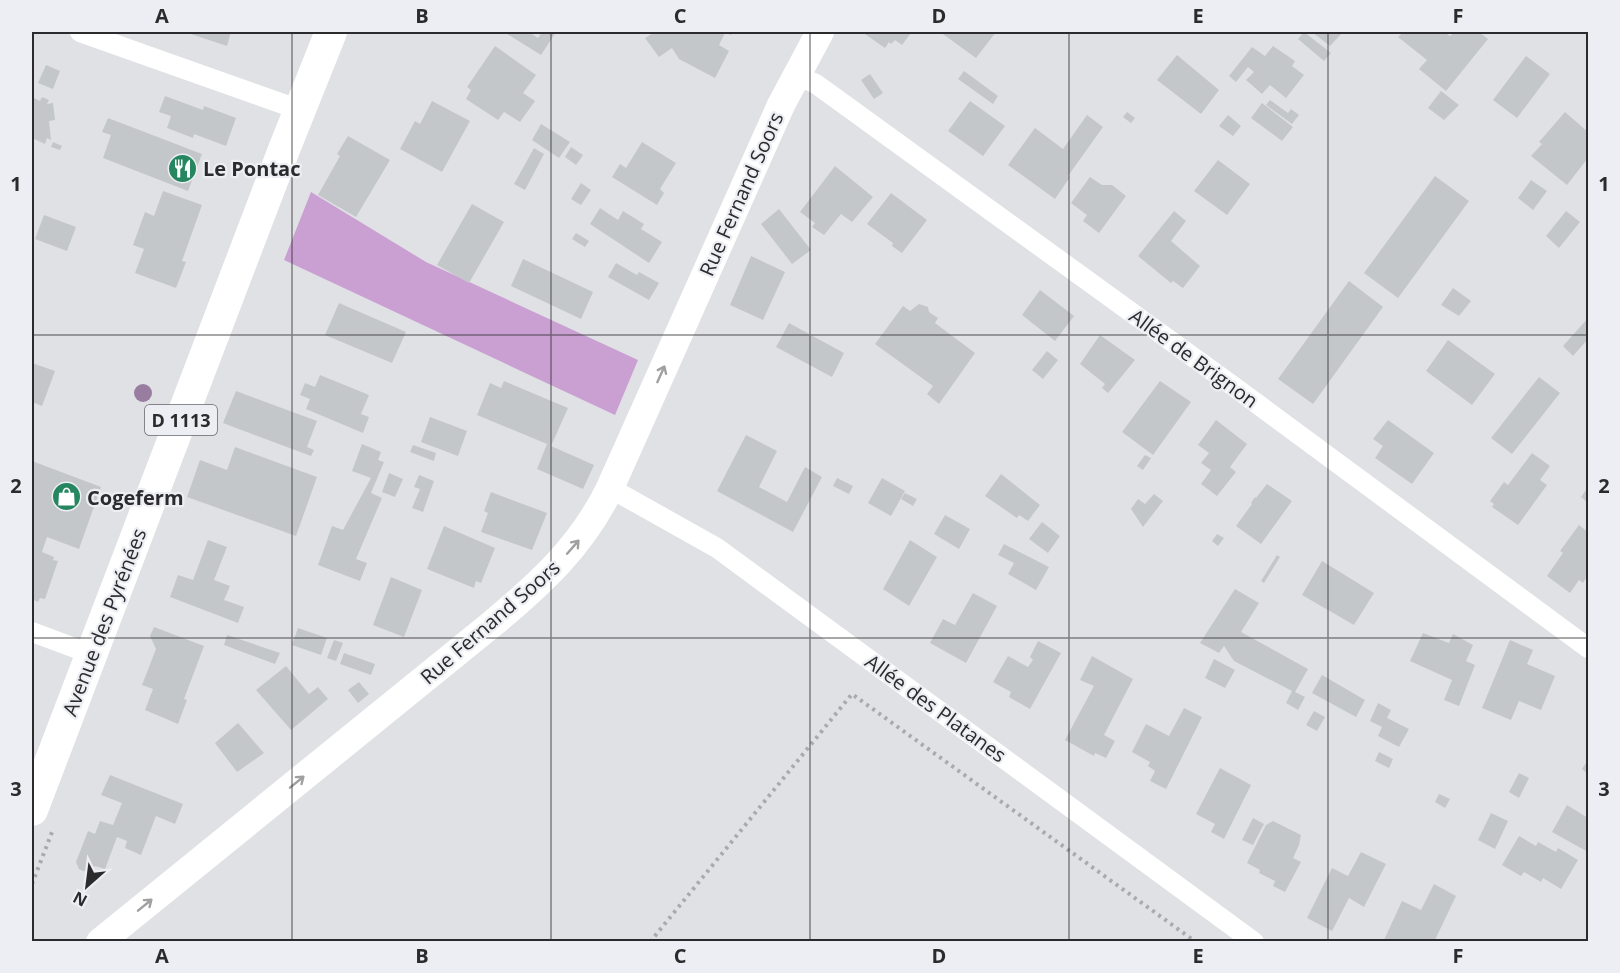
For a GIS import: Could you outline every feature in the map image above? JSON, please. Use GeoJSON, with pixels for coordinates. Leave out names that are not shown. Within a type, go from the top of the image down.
{"type":"FeatureCollection","features":[{"type":"Feature","properties":{"kind":"main road","name":"Avenue des Pyrénées"},"geometry":{"type":"LineString","coordinates":[[32,810],[331,32]]}},
{"type":"Feature","properties":{"kind":"street"},"geometry":{"type":"LineString","coordinates":[[80,32],[300,110]]}},
{"type":"Feature","properties":{"kind":"street","name":"Rue Fernand Soors"},"geometry":{"type":"LineString","coordinates":[[100,942],[525,596],[584,534],[610,488],[754,164],[796,75],[820,32]]}},
{"type":"Feature","properties":{"kind":"street","name":"Allée de Brignon"},"geometry":{"type":"LineString","coordinates":[[796,75],[816,84],[836,98],[1233,386],[1588,648]]}},
{"type":"Feature","properties":{"kind":"street","name":"Allée des Platanes"},"geometry":{"type":"LineString","coordinates":[[610,488],[717,548],[1254,942]]}},
{"type":"Feature","properties":{"kind":"street"},"geometry":{"type":"LineString","coordinates":[[32,632],[91,654]]}},
{"type":"Feature","properties":{"kind":"path"},"geometry":{"type":"LineString","coordinates":[[650,942],[852,694],[1196,942]]}},
{"type":"Feature","properties":{"kind":"shaded area"},"geometry":{"type":"Polygon","coordinates":[[[311,192],[426,262],[638,360],[615,415],[284,260],[311,192]]]}},
{"type":"Feature","properties":{"kind":"building"},"geometry":{"type":"Polygon","coordinates":[[[185,32],[231,32],[227,46],[185,32]]]}},
{"type":"Feature","properties":{"kind":"building"},"geometry":{"type":"Polygon","coordinates":[[[504,32],[529,32],[538,38],[542,32],[556,32],[541,55],[504,32]]]}},
{"type":"Feature","properties":{"kind":"building"},"geometry":{"type":"Polygon","coordinates":[[[655,32],[734,32],[731,35],[725,33],[719,45],[729,51],[715,78],[679,59],[672,48],[659,57],[645,38],[655,32]]]}},
{"type":"Feature","properties":{"kind":"building"},"geometry":{"type":"Polygon","coordinates":[[[862,32],[911,33],[902,45],[895,40],[891,44],[889,42],[885,48],[862,32]]]}},
{"type":"Feature","properties":{"kind":"building"},"geometry":{"type":"Polygon","coordinates":[[[940,32],[996,32],[976,58],[940,32]]]}},
{"type":"Feature","properties":{"kind":"building"},"geometry":{"type":"Polygon","coordinates":[[[1304,32],[1331,53],[1324,61],[1298,39],[1304,32]]]}},
{"type":"Feature","properties":{"kind":"building"},"geometry":{"type":"Polygon","coordinates":[[[1312,32],[1343,32],[1330,46],[1312,32]]]}},
{"type":"Feature","properties":{"kind":"building"},"geometry":{"type":"Polygon","coordinates":[[[1403,32],[1444,32],[1450,36],[1454,32],[1479,32],[1488,39],[1446,91],[1419,69],[1427,60],[1398,37],[1403,32]]]}},
{"type":"Feature","properties":{"kind":"building"},"geometry":{"type":"Polygon","coordinates":[[[495,46],[536,75],[523,93],[535,101],[520,122],[504,112],[498,120],[466,99],[471,90],[467,87],[495,46]]]}},
{"type":"Feature","properties":{"kind":"building"},"geometry":{"type":"Polygon","coordinates":[[[1273,46],[1295,61],[1292,66],[1304,75],[1286,98],[1270,85],[1262,94],[1246,80],[1254,72],[1248,67],[1236,82],[1229,76],[1252,47],[1265,56],[1273,46]]]}},
{"type":"Feature","properties":{"kind":"building"},"geometry":{"type":"Polygon","coordinates":[[[1177,55],[1219,90],[1201,114],[1157,80],[1177,55]]]}},
{"type":"Feature","properties":{"kind":"building"},"geometry":{"type":"Polygon","coordinates":[[[1526,56],[1550,74],[1517,118],[1493,100],[1526,56]]]}},
{"type":"Feature","properties":{"kind":"building"},"geometry":{"type":"Polygon","coordinates":[[[46,65],[60,71],[53,89],[38,83],[46,65]]]}},
{"type":"Feature","properties":{"kind":"building"},"geometry":{"type":"Polygon","coordinates":[[[964,71],[998,96],[993,104],[958,79],[964,71]]]}},
{"type":"Feature","properties":{"kind":"building"},"geometry":{"type":"Polygon","coordinates":[[[870,74],[883,93],[874,99],[861,80],[870,74]]]}},
{"type":"Feature","properties":{"kind":"building"},"geometry":{"type":"Polygon","coordinates":[[[1441,91],[1459,105],[1444,120],[1428,108],[1441,91]]]}},
{"type":"Feature","properties":{"kind":"building"},"geometry":{"type":"Polygon","coordinates":[[[165,96],[203,110],[204,106],[236,118],[226,146],[194,134],[193,138],[167,128],[171,116],[159,112],[165,96]]]}},
{"type":"Feature","properties":{"kind":"building"},"geometry":{"type":"Polygon","coordinates":[[[32,97],[40,101],[42,97],[49,100],[47,104],[53,103],[55,120],[49,121],[51,140],[47,138],[45,144],[32,138],[32,97]]]}},
{"type":"Feature","properties":{"kind":"building"},"geometry":{"type":"Polygon","coordinates":[[[1270,100],[1288,113],[1291,109],[1299,115],[1292,124],[1266,105],[1270,100]]]}},
{"type":"Feature","properties":{"kind":"building"},"geometry":{"type":"Polygon","coordinates":[[[432,101],[470,121],[442,172],[400,149],[415,121],[420,124],[432,101]]]}},
{"type":"Feature","properties":{"kind":"building"},"geometry":{"type":"Polygon","coordinates":[[[970,101],[1005,126],[983,156],[948,131],[970,101]]]}},
{"type":"Feature","properties":{"kind":"building"},"geometry":{"type":"Polygon","coordinates":[[[1262,103],[1293,127],[1282,141],[1251,118],[1262,103]]]}},
{"type":"Feature","properties":{"kind":"building"},"geometry":{"type":"Polygon","coordinates":[[[1127,112],[1135,118],[1131,123],[1123,117],[1127,112]]]}},
{"type":"Feature","properties":{"kind":"building"},"geometry":{"type":"Polygon","coordinates":[[[1565,112],[1588,132],[1588,158],[1567,185],[1531,156],[1542,144],[1539,142],[1565,112]]]}},
{"type":"Feature","properties":{"kind":"building"},"geometry":{"type":"Polygon","coordinates":[[[1087,115],[1103,127],[1068,176],[1070,177],[1055,199],[1008,165],[1035,128],[1063,149],[1087,115]]]}},
{"type":"Feature","properties":{"kind":"building"},"geometry":{"type":"Polygon","coordinates":[[[1228,115],[1241,126],[1233,136],[1219,126],[1228,115]]]}},
{"type":"Feature","properties":{"kind":"building"},"geometry":{"type":"Polygon","coordinates":[[[108,118],[202,154],[188,191],[103,158],[111,135],[102,132],[108,118]]]}},
{"type":"Feature","properties":{"kind":"building"},"geometry":{"type":"Polygon","coordinates":[[[541,124],[570,142],[559,158],[532,140],[541,124]]]}},
{"type":"Feature","properties":{"kind":"building"},"geometry":{"type":"Polygon","coordinates":[[[348,136],[390,160],[356,217],[318,195],[340,156],[337,154],[348,136]]]}},
{"type":"Feature","properties":{"kind":"building"},"geometry":{"type":"Polygon","coordinates":[[[53,142],[62,146],[60,150],[51,147],[53,142]]]}},
{"type":"Feature","properties":{"kind":"building"},"geometry":{"type":"Polygon","coordinates":[[[642,142],[676,163],[660,189],[664,193],[657,205],[612,177],[620,164],[626,168],[642,142]]]}},
{"type":"Feature","properties":{"kind":"building"},"geometry":{"type":"Polygon","coordinates":[[[571,147],[583,155],[576,165],[565,157],[571,147]]]}},
{"type":"Feature","properties":{"kind":"building"},"geometry":{"type":"Polygon","coordinates":[[[534,148],[544,154],[525,190],[514,184],[534,148]]]}},
{"type":"Feature","properties":{"kind":"building"},"geometry":{"type":"Polygon","coordinates":[[[1218,160],[1250,184],[1227,215],[1194,191],[1218,160]]]}},
{"type":"Feature","properties":{"kind":"building"},"geometry":{"type":"Polygon","coordinates":[[[835,166],[873,197],[852,222],[841,214],[824,235],[812,227],[815,223],[800,212],[835,166]]]}},
{"type":"Feature","properties":{"kind":"building"},"geometry":{"type":"Polygon","coordinates":[[[1435,176],[1469,201],[1398,298],[1364,273],[1435,176]]]}},
{"type":"Feature","properties":{"kind":"building"},"geometry":{"type":"Polygon","coordinates":[[[1090,177],[1102,185],[1112,185],[1126,196],[1099,233],[1083,221],[1087,215],[1071,203],[1090,177]]]}},
{"type":"Feature","properties":{"kind":"building"},"geometry":{"type":"Polygon","coordinates":[[[1531,180],[1547,191],[1533,210],[1518,198],[1531,180]]]}},
{"type":"Feature","properties":{"kind":"building"},"geometry":{"type":"Polygon","coordinates":[[[581,183],[591,190],[581,205],[571,199],[581,183]]]}},
{"type":"Feature","properties":{"kind":"building"},"geometry":{"type":"Polygon","coordinates":[[[163,191],[202,205],[182,261],[186,262],[176,288],[135,273],[144,249],[133,245],[145,212],[154,216],[163,191]]]}},
{"type":"Feature","properties":{"kind":"building"},"geometry":{"type":"Polygon","coordinates":[[[891,193],[927,220],[902,253],[892,246],[893,243],[867,224],[891,193]]]}},
{"type":"Feature","properties":{"kind":"building"},"geometry":{"type":"Polygon","coordinates":[[[472,204],[504,222],[469,283],[437,265],[472,204]]]}},
{"type":"Feature","properties":{"kind":"building"},"geometry":{"type":"Polygon","coordinates":[[[600,208],[618,220],[623,211],[644,224],[641,229],[662,242],[649,263],[590,224],[600,208]]]}},
{"type":"Feature","properties":{"kind":"building"},"geometry":{"type":"Polygon","coordinates":[[[779,209],[811,250],[792,264],[761,224],[779,209]]]}},
{"type":"Feature","properties":{"kind":"building"},"geometry":{"type":"Polygon","coordinates":[[[1174,211],[1186,221],[1171,241],[1200,266],[1183,288],[1173,281],[1171,283],[1138,256],[1174,211]]]}},
{"type":"Feature","properties":{"kind":"building"},"geometry":{"type":"Polygon","coordinates":[[[1566,211],[1580,222],[1559,248],[1546,236],[1566,211]]]}},
{"type":"Feature","properties":{"kind":"building"},"geometry":{"type":"Polygon","coordinates":[[[44,215],[76,227],[67,251],[35,239],[44,215]]]}},
{"type":"Feature","properties":{"kind":"building"},"geometry":{"type":"Polygon","coordinates":[[[576,233],[589,241],[585,247],[572,239],[576,233]]]}},
{"type":"Feature","properties":{"kind":"building"},"geometry":{"type":"Polygon","coordinates":[[[751,256],[785,272],[763,320],[730,305],[751,256]]]}},
{"type":"Feature","properties":{"kind":"building"},"geometry":{"type":"Polygon","coordinates":[[[523,259],[593,292],[581,319],[511,286],[523,259]]]}},
{"type":"Feature","properties":{"kind":"building"},"geometry":{"type":"Polygon","coordinates":[[[616,263],[637,275],[639,272],[659,283],[649,300],[608,277],[616,263]]]}},
{"type":"Feature","properties":{"kind":"building"},"geometry":{"type":"Polygon","coordinates":[[[1349,281],[1383,307],[1313,404],[1278,379],[1349,281]]]}},
{"type":"Feature","properties":{"kind":"building"},"geometry":{"type":"Polygon","coordinates":[[[1453,288],[1471,301],[1459,316],[1441,305],[1453,288]]]}},
{"type":"Feature","properties":{"kind":"building"},"geometry":{"type":"Polygon","coordinates":[[[1040,290],[1074,316],[1055,341],[1022,315],[1040,290]]]}},
{"type":"Feature","properties":{"kind":"building"},"geometry":{"type":"Polygon","coordinates":[[[339,303],[406,332],[392,363],[325,335],[339,303]]]}},
{"type":"Feature","properties":{"kind":"building"},"geometry":{"type":"Polygon","coordinates":[[[919,304],[928,307],[929,312],[938,318],[935,323],[975,353],[939,404],[927,394],[933,386],[875,344],[903,306],[910,311],[919,304]]]}},
{"type":"Feature","properties":{"kind":"building"},"geometry":{"type":"Polygon","coordinates":[[[1588,318],[1588,339],[1573,356],[1563,346],[1588,318]]]}},
{"type":"Feature","properties":{"kind":"building"},"geometry":{"type":"Polygon","coordinates":[[[789,323],[844,353],[832,377],[776,347],[789,323]]]}},
{"type":"Feature","properties":{"kind":"building"},"geometry":{"type":"Polygon","coordinates":[[[1100,335],[1135,360],[1108,393],[1102,388],[1105,384],[1080,364],[1100,335]]]}},
{"type":"Feature","properties":{"kind":"building"},"geometry":{"type":"Polygon","coordinates":[[[1448,340],[1495,374],[1472,405],[1426,371],[1448,340]]]}},
{"type":"Feature","properties":{"kind":"building"},"geometry":{"type":"Polygon","coordinates":[[[1047,351],[1058,360],[1043,379],[1032,370],[1047,351]]]}},
{"type":"Feature","properties":{"kind":"building"},"geometry":{"type":"Polygon","coordinates":[[[32,363],[55,371],[42,406],[32,402],[32,363]]]}},
{"type":"Feature","properties":{"kind":"building"},"geometry":{"type":"Polygon","coordinates":[[[320,375],[369,395],[361,414],[369,417],[363,433],[306,409],[310,399],[300,395],[305,383],[315,387],[320,375]]]}},
{"type":"Feature","properties":{"kind":"building"},"geometry":{"type":"Polygon","coordinates":[[[1539,377],[1560,393],[1512,454],[1491,438],[1539,377]]]}},
{"type":"Feature","properties":{"kind":"building"},"geometry":{"type":"Polygon","coordinates":[[[504,381],[568,408],[551,446],[594,465],[583,489],[537,469],[547,444],[477,415],[490,383],[501,388],[504,381]]]}},
{"type":"Feature","properties":{"kind":"building"},"geometry":{"type":"Polygon","coordinates":[[[1160,381],[1191,402],[1153,455],[1122,432],[1160,381]]]}},
{"type":"Feature","properties":{"kind":"building"},"geometry":{"type":"Polygon","coordinates":[[[236,391],[317,421],[307,447],[314,450],[311,456],[223,423],[236,391]]]}},
{"type":"Feature","properties":{"kind":"building"},"geometry":{"type":"Polygon","coordinates":[[[430,417],[467,431],[458,456],[421,442],[430,417]]]}},
{"type":"Feature","properties":{"kind":"building"},"geometry":{"type":"Polygon","coordinates":[[[1216,420],[1247,444],[1230,467],[1236,472],[1217,496],[1201,484],[1211,470],[1201,463],[1209,453],[1198,445],[1216,420]]]}},
{"type":"Feature","properties":{"kind":"building"},"geometry":{"type":"Polygon","coordinates":[[[1388,420],[1434,453],[1412,484],[1375,458],[1383,446],[1373,439],[1388,420]]]}},
{"type":"Feature","properties":{"kind":"building"},"geometry":{"type":"Polygon","coordinates":[[[746,435],[777,451],[759,487],[787,502],[805,467],[822,477],[793,532],[717,491],[746,435]]]}},
{"type":"Feature","properties":{"kind":"building"},"geometry":{"type":"Polygon","coordinates":[[[362,444],[381,452],[378,460],[384,462],[371,493],[382,498],[356,559],[367,563],[360,581],[318,565],[332,526],[343,530],[371,478],[352,471],[362,444]]]}},
{"type":"Feature","properties":{"kind":"building"},"geometry":{"type":"Polygon","coordinates":[[[413,445],[436,453],[434,461],[410,452],[413,445]]]}},
{"type":"Feature","properties":{"kind":"building"},"geometry":{"type":"Polygon","coordinates":[[[235,447],[317,477],[296,536],[187,497],[200,460],[227,470],[235,447]]]}},
{"type":"Feature","properties":{"kind":"building"},"geometry":{"type":"Polygon","coordinates":[[[1532,453],[1550,466],[1540,480],[1547,485],[1518,525],[1492,507],[1494,504],[1490,501],[1504,482],[1508,485],[1532,453]]]}},
{"type":"Feature","properties":{"kind":"building"},"geometry":{"type":"Polygon","coordinates":[[[1145,455],[1151,458],[1143,470],[1137,466],[1145,455]]]}},
{"type":"Feature","properties":{"kind":"building"},"geometry":{"type":"Polygon","coordinates":[[[32,461],[101,487],[79,549],[47,537],[42,552],[58,561],[45,599],[40,598],[38,602],[32,599],[32,461]]]}},
{"type":"Feature","properties":{"kind":"building"},"geometry":{"type":"Polygon","coordinates":[[[389,473],[403,479],[395,497],[382,492],[389,473]]]}},
{"type":"Feature","properties":{"kind":"building"},"geometry":{"type":"Polygon","coordinates":[[[1001,474],[1040,505],[1028,521],[1019,515],[1017,518],[985,496],[1001,474]]]}},
{"type":"Feature","properties":{"kind":"building"},"geometry":{"type":"Polygon","coordinates":[[[419,475],[434,481],[423,512],[412,508],[420,489],[414,487],[419,475]]]}},
{"type":"Feature","properties":{"kind":"building"},"geometry":{"type":"Polygon","coordinates":[[[837,478],[853,486],[849,494],[833,486],[837,478]]]}},
{"type":"Feature","properties":{"kind":"building"},"geometry":{"type":"Polygon","coordinates":[[[882,478],[905,491],[891,516],[868,503],[882,478]]]}},
{"type":"Feature","properties":{"kind":"building"},"geometry":{"type":"Polygon","coordinates":[[[1267,484],[1292,501],[1261,544],[1236,526],[1255,497],[1267,484]]]}},
{"type":"Feature","properties":{"kind":"building"},"geometry":{"type":"Polygon","coordinates":[[[1588,487],[1588,503],[1581,497],[1588,487]]]}},
{"type":"Feature","properties":{"kind":"building"},"geometry":{"type":"Polygon","coordinates":[[[491,492],[547,513],[532,550],[481,532],[488,513],[484,511],[491,492]]]}},
{"type":"Feature","properties":{"kind":"building"},"geometry":{"type":"Polygon","coordinates":[[[905,493],[917,499],[913,506],[901,499],[905,493]]]}},
{"type":"Feature","properties":{"kind":"building"},"geometry":{"type":"Polygon","coordinates":[[[1154,494],[1163,501],[1143,527],[1131,509],[1138,499],[1145,504],[1154,494]]]}},
{"type":"Feature","properties":{"kind":"building"},"geometry":{"type":"Polygon","coordinates":[[[945,515],[970,529],[959,549],[934,534],[945,515]]]}},
{"type":"Feature","properties":{"kind":"building"},"geometry":{"type":"Polygon","coordinates":[[[1042,522],[1060,536],[1048,553],[1029,539],[1042,522]]]}},
{"type":"Feature","properties":{"kind":"building"},"geometry":{"type":"Polygon","coordinates":[[[1579,525],[1588,532],[1588,575],[1583,583],[1579,580],[1570,593],[1547,576],[1563,553],[1560,551],[1579,525]]]}},
{"type":"Feature","properties":{"kind":"building"},"geometry":{"type":"Polygon","coordinates":[[[444,526],[495,548],[481,583],[476,581],[474,588],[427,569],[444,526]]]}},
{"type":"Feature","properties":{"kind":"building"},"geometry":{"type":"Polygon","coordinates":[[[1217,534],[1224,538],[1218,546],[1212,541],[1217,534]]]}},
{"type":"Feature","properties":{"kind":"building"},"geometry":{"type":"Polygon","coordinates":[[[208,540],[227,547],[214,580],[230,586],[224,600],[244,607],[238,623],[170,597],[178,575],[193,580],[208,540]]]}},
{"type":"Feature","properties":{"kind":"building"},"geometry":{"type":"Polygon","coordinates":[[[910,540],[937,557],[909,606],[883,589],[910,540]]]}},
{"type":"Feature","properties":{"kind":"building"},"geometry":{"type":"Polygon","coordinates":[[[1004,544],[1049,567],[1036,590],[1008,574],[1014,563],[998,555],[1004,544]]]}},
{"type":"Feature","properties":{"kind":"building"},"geometry":{"type":"Polygon","coordinates":[[[1277,555],[1280,557],[1264,583],[1261,581],[1277,555]]]}},
{"type":"Feature","properties":{"kind":"building"},"geometry":{"type":"Polygon","coordinates":[[[1322,561],[1374,593],[1354,625],[1302,595],[1322,561]]]}},
{"type":"Feature","properties":{"kind":"building"},"geometry":{"type":"Polygon","coordinates":[[[391,577],[422,590],[404,637],[373,625],[391,577]]]}},
{"type":"Feature","properties":{"kind":"building"},"geometry":{"type":"Polygon","coordinates":[[[1235,589],[1259,603],[1241,632],[1308,669],[1295,692],[1305,697],[1298,710],[1286,703],[1292,691],[1234,661],[1224,646],[1219,653],[1200,643],[1235,589]]]}},
{"type":"Feature","properties":{"kind":"building"},"geometry":{"type":"Polygon","coordinates":[[[973,593],[997,606],[966,663],[930,643],[943,619],[955,625],[973,593]]]}},
{"type":"Feature","properties":{"kind":"building"},"geometry":{"type":"Polygon","coordinates":[[[154,627],[204,646],[184,699],[187,700],[178,724],[145,710],[153,689],[142,685],[156,649],[150,636],[154,627]]]}},
{"type":"Feature","properties":{"kind":"building"},"geometry":{"type":"Polygon","coordinates":[[[298,628],[327,638],[321,655],[292,645],[298,628]]]}},
{"type":"Feature","properties":{"kind":"building"},"geometry":{"type":"Polygon","coordinates":[[[1423,633],[1449,643],[1453,634],[1473,645],[1466,661],[1475,665],[1459,706],[1444,700],[1452,680],[1410,661],[1423,633]]]}},
{"type":"Feature","properties":{"kind":"building"},"geometry":{"type":"Polygon","coordinates":[[[227,635],[280,653],[275,664],[224,645],[227,635]]]}},
{"type":"Feature","properties":{"kind":"building"},"geometry":{"type":"Polygon","coordinates":[[[334,640],[343,643],[336,661],[327,658],[334,640]]]}},
{"type":"Feature","properties":{"kind":"building"},"geometry":{"type":"Polygon","coordinates":[[[1510,640],[1533,650],[1527,664],[1555,676],[1541,710],[1519,701],[1511,720],[1482,708],[1510,640]]]}},
{"type":"Feature","properties":{"kind":"building"},"geometry":{"type":"Polygon","coordinates":[[[1038,641],[1061,653],[1030,709],[1009,697],[1011,692],[993,682],[1008,656],[1028,667],[1033,660],[1030,657],[1038,641]]]}},
{"type":"Feature","properties":{"kind":"building"},"geometry":{"type":"Polygon","coordinates":[[[344,653],[375,664],[371,675],[340,664],[344,653]]]}},
{"type":"Feature","properties":{"kind":"building"},"geometry":{"type":"Polygon","coordinates":[[[1092,656],[1133,679],[1104,735],[1115,741],[1106,758],[1095,753],[1094,756],[1065,740],[1094,686],[1080,680],[1092,656]]]}},
{"type":"Feature","properties":{"kind":"building"},"geometry":{"type":"Polygon","coordinates":[[[1214,659],[1235,670],[1225,688],[1205,678],[1214,659]]]}},
{"type":"Feature","properties":{"kind":"building"},"geometry":{"type":"Polygon","coordinates":[[[286,666],[309,694],[318,687],[328,699],[291,730],[256,690],[286,666]]]}},
{"type":"Feature","properties":{"kind":"building"},"geometry":{"type":"Polygon","coordinates":[[[1322,675],[1365,700],[1356,717],[1312,693],[1322,675]]]}},
{"type":"Feature","properties":{"kind":"building"},"geometry":{"type":"Polygon","coordinates":[[[359,682],[369,694],[358,703],[348,690],[359,682]]]}},
{"type":"Feature","properties":{"kind":"building"},"geometry":{"type":"Polygon","coordinates":[[[1378,703],[1391,710],[1387,718],[1409,729],[1399,747],[1378,736],[1382,727],[1370,721],[1378,703]]]}},
{"type":"Feature","properties":{"kind":"building"},"geometry":{"type":"Polygon","coordinates":[[[1184,708],[1202,717],[1166,789],[1150,781],[1155,771],[1148,766],[1150,762],[1132,752],[1146,724],[1169,736],[1184,708]]]}},
{"type":"Feature","properties":{"kind":"building"},"geometry":{"type":"Polygon","coordinates":[[[1314,711],[1325,717],[1317,731],[1306,725],[1314,711]]]}},
{"type":"Feature","properties":{"kind":"building"},"geometry":{"type":"Polygon","coordinates":[[[238,723],[264,753],[237,772],[215,743],[238,723]]]}},
{"type":"Feature","properties":{"kind":"building"},"geometry":{"type":"Polygon","coordinates":[[[1379,752],[1393,759],[1389,768],[1375,761],[1379,752]]]}},
{"type":"Feature","properties":{"kind":"building"},"geometry":{"type":"Polygon","coordinates":[[[1588,760],[1588,774],[1582,769],[1588,760]]]}},
{"type":"Feature","properties":{"kind":"building"},"geometry":{"type":"Polygon","coordinates":[[[1220,768],[1251,785],[1224,839],[1211,832],[1215,824],[1196,814],[1220,768]]]}},
{"type":"Feature","properties":{"kind":"building"},"geometry":{"type":"Polygon","coordinates":[[[1519,773],[1529,778],[1519,798],[1509,792],[1519,773]]]}},
{"type":"Feature","properties":{"kind":"building"},"geometry":{"type":"Polygon","coordinates":[[[110,775],[183,804],[175,824],[156,816],[141,855],[125,848],[127,841],[117,837],[105,869],[95,866],[83,871],[79,869],[76,862],[88,831],[95,834],[100,821],[113,825],[122,803],[101,795],[110,775]]]}},
{"type":"Feature","properties":{"kind":"building"},"geometry":{"type":"Polygon","coordinates":[[[1439,794],[1450,799],[1445,808],[1435,802],[1439,794]]]}},
{"type":"Feature","properties":{"kind":"building"},"geometry":{"type":"Polygon","coordinates":[[[1567,805],[1588,818],[1588,852],[1552,832],[1567,805]]]}},
{"type":"Feature","properties":{"kind":"building"},"geometry":{"type":"Polygon","coordinates":[[[1491,813],[1508,821],[1495,849],[1478,840],[1491,813]]]}},
{"type":"Feature","properties":{"kind":"building"},"geometry":{"type":"Polygon","coordinates":[[[1253,818],[1264,824],[1253,845],[1242,840],[1253,818]]]}},
{"type":"Feature","properties":{"kind":"building"},"geometry":{"type":"Polygon","coordinates":[[[1273,821],[1301,835],[1293,858],[1301,862],[1285,892],[1273,886],[1275,881],[1259,873],[1260,870],[1247,863],[1266,825],[1273,821]]]}},
{"type":"Feature","properties":{"kind":"building"},"geometry":{"type":"Polygon","coordinates":[[[1519,836],[1536,846],[1538,842],[1556,852],[1558,848],[1578,860],[1561,889],[1543,878],[1541,882],[1524,872],[1521,876],[1502,865],[1519,836]]]}},
{"type":"Feature","properties":{"kind":"building"},"geometry":{"type":"Polygon","coordinates":[[[1361,852],[1386,864],[1364,907],[1349,898],[1332,931],[1307,918],[1332,868],[1348,876],[1361,852]]]}},
{"type":"Feature","properties":{"kind":"building"},"geometry":{"type":"Polygon","coordinates":[[[1434,884],[1456,896],[1434,942],[1388,942],[1384,940],[1402,901],[1421,910],[1434,884]]]}},
{"type":"Feature","properties":{"kind":"place","name":"Le Pontac"},"geometry":{"type":"Point","coordinates":[182,168]}},
{"type":"Feature","properties":{"kind":"place","name":"Cogeferm"},"geometry":{"type":"Point","coordinates":[66,497]}}]}
